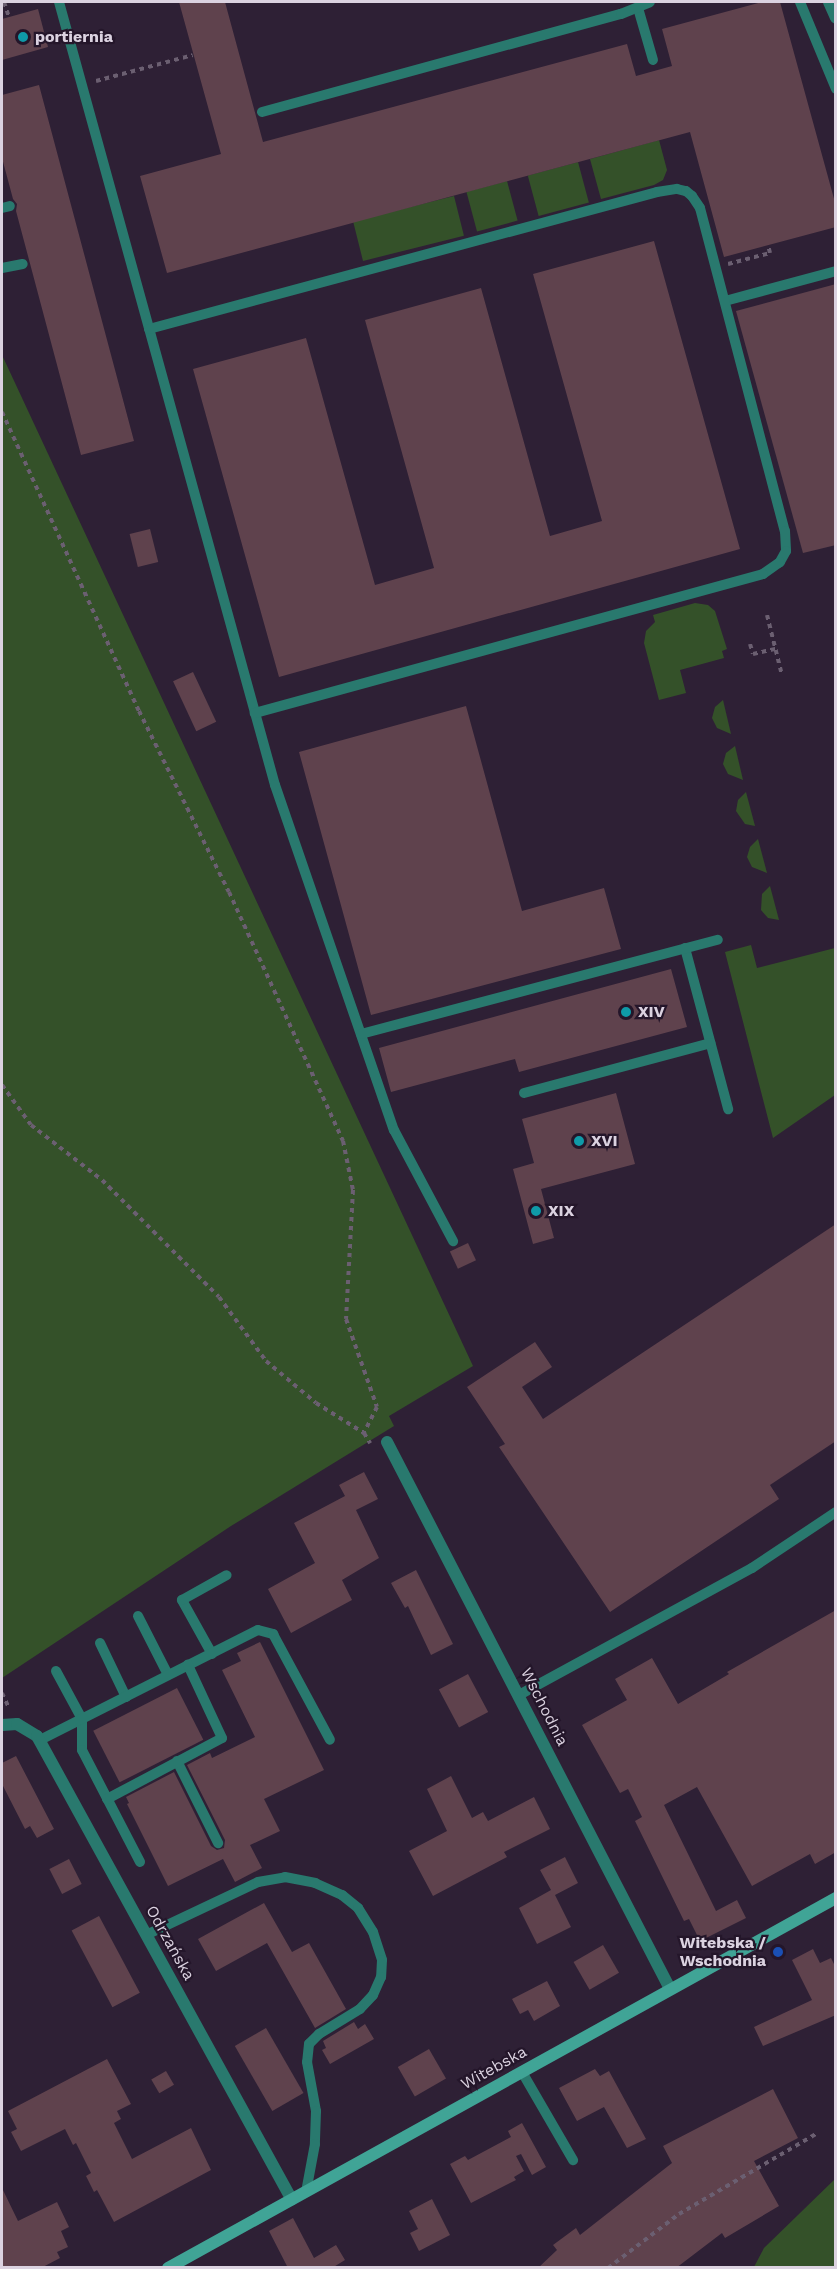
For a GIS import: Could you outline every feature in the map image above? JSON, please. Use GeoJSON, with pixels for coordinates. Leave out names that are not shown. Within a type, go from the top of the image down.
{"type":"FeatureCollection","features":[{"type":"Feature","properties":{"kind":"street"},"geometry":{"type":"LineString","coordinates":[[829,2],[836,18]]}},
{"type":"Feature","properties":{"kind":"street","name":"Wschodnia"},"geometry":{"type":"LineString","coordinates":[[387,1442],[670,1989]]}},
{"type":"Feature","properties":{"kind":"street","name":"Odrzańska"},"geometry":{"type":"LineString","coordinates":[[2,1725],[17,1724],[31,1731],[40,1740],[292,2200]]}},
{"type":"Feature","properties":{"kind":"street","name":"Witebska"},"geometry":{"type":"LineString","coordinates":[[168,2268],[836,1898]]}},
{"type":"Feature","properties":{"kind":"lane"},"geometry":{"type":"LineString","coordinates":[[59,2],[275,785],[394,1130],[453,1241]]}},
{"type":"Feature","properties":{"kind":"lane"},"geometry":{"type":"LineString","coordinates":[[262,112],[638,8],[650,2]]}},
{"type":"Feature","properties":{"kind":"lane"},"geometry":{"type":"LineString","coordinates":[[800,2],[836,88]]}},
{"type":"Feature","properties":{"kind":"lane"},"geometry":{"type":"LineString","coordinates":[[638,8],[652,60]]}},
{"type":"Feature","properties":{"kind":"lane"},"geometry":{"type":"LineString","coordinates":[[149,329],[668,189],[686,191],[697,201],[716,267],[786,531],[786,551],[775,568],[763,574],[255,713]]}},
{"type":"Feature","properties":{"kind":"lane"},"geometry":{"type":"LineString","coordinates":[[2,268],[23,264]]}},
{"type":"Feature","properties":{"kind":"lane"},"geometry":{"type":"LineString","coordinates":[[725,301],[836,271]]}},
{"type":"Feature","properties":{"kind":"lane"},"geometry":{"type":"LineString","coordinates":[[361,1034],[718,940]]}},
{"type":"Feature","properties":{"kind":"lane"},"geometry":{"type":"LineString","coordinates":[[685,948],[728,1109]]}},
{"type":"Feature","properties":{"kind":"lane"},"geometry":{"type":"LineString","coordinates":[[524,1093],[710,1043]]}},
{"type":"Feature","properties":{"kind":"lane"},"geometry":{"type":"LineString","coordinates":[[519,1695],[752,1568],[836,1512]]}},
{"type":"Feature","properties":{"kind":"lane"},"geometry":{"type":"LineString","coordinates":[[212,1653],[182,1600],[227,1575]]}},
{"type":"Feature","properties":{"kind":"lane"},"geometry":{"type":"LineString","coordinates":[[138,1616],[168,1676]]}},
{"type":"Feature","properties":{"kind":"lane"},"geometry":{"type":"LineString","coordinates":[[40,1740],[258,1630],[273,1634],[330,1740]]}},
{"type":"Feature","properties":{"kind":"lane"},"geometry":{"type":"LineString","coordinates":[[100,1643],[126,1697]]}},
{"type":"Feature","properties":{"kind":"lane"},"geometry":{"type":"LineString","coordinates":[[107,1799],[222,1738],[188,1665]]}},
{"type":"Feature","properties":{"kind":"lane"},"geometry":{"type":"LineString","coordinates":[[56,1671],[82,1719],[82,1750],[140,1862]]}},
{"type":"Feature","properties":{"kind":"lane"},"geometry":{"type":"LineString","coordinates":[[177,1761],[219,1843]]}},
{"type":"Feature","properties":{"kind":"lane"},"geometry":{"type":"LineString","coordinates":[[146,1935],[258,1882],[285,1877],[315,1883],[342,1895],[358,1908],[374,1932],[382,1960],[381,1977],[373,1995],[360,2009],[320,2034],[309,2044],[307,2062],[316,2122],[315,2144],[306,2192]]}},
{"type":"Feature","properties":{"kind":"lane"},"geometry":{"type":"LineString","coordinates":[[522,2072],[573,2160]]}},
{"type":"Feature","properties":{"kind":"path"},"geometry":{"type":"LineString","coordinates":[[4,2],[9,17]]}},
{"type":"Feature","properties":{"kind":"path"},"geometry":{"type":"LineString","coordinates":[[81,85],[193,55]]}},
{"type":"Feature","properties":{"kind":"path"},"geometry":{"type":"LineString","coordinates":[[716,267],[770,253],[768,245]]}},
{"type":"Feature","properties":{"kind":"path"},"geometry":{"type":"LineString","coordinates":[[2,412],[139,711],[229,892],[343,1141],[353,1190],[346,1319],[377,1407],[364,1433]]}},
{"type":"Feature","properties":{"kind":"path"},"geometry":{"type":"LineString","coordinates":[[767,615],[782,675]]}},
{"type":"Feature","properties":{"kind":"path"},"geometry":{"type":"LineString","coordinates":[[750,644],[753,654],[776,649]]}},
{"type":"Feature","properties":{"kind":"path"},"geometry":{"type":"LineString","coordinates":[[2,1085],[31,1125],[102,1180],[219,1297],[266,1361],[316,1403],[364,1433],[372,1447]]}},
{"type":"Feature","properties":{"kind":"path"},"geometry":{"type":"LineString","coordinates":[[608,2268],[679,2214],[816,2134]]}},
{"type":"Feature","properties":{"kind":"green space"},"geometry":{"type":"Polygon","coordinates":[[[659,140],[667,170],[663,180],[654,185],[601,199],[590,159],[659,140]]]}},
{"type":"Feature","properties":{"kind":"green space"},"geometry":{"type":"Polygon","coordinates":[[[578,162],[589,203],[539,216],[528,175],[578,162]]]}},
{"type":"Feature","properties":{"kind":"green space"},"geometry":{"type":"Polygon","coordinates":[[[507,181],[518,221],[477,231],[466,192],[507,181]]]}},
{"type":"Feature","properties":{"kind":"green space"},"geometry":{"type":"Polygon","coordinates":[[[454,196],[464,236],[363,261],[353,221],[454,196]]]}},
{"type":"Feature","properties":{"kind":"green space"},"geometry":{"type":"Polygon","coordinates":[[[2,355],[473,1366],[389,1416],[394,1426],[231,1526],[2,1678],[2,355]]]}},
{"type":"Feature","properties":{"kind":"green space"},"geometry":{"type":"Polygon","coordinates":[[[695,603],[708,605],[715,611],[727,649],[722,651],[724,658],[680,670],[686,693],[659,700],[644,643],[646,631],[655,622],[653,615],[695,603]]]}},
{"type":"Feature","properties":{"kind":"green space"},"geometry":{"type":"Polygon","coordinates":[[[723,700],[731,734],[717,728],[712,718],[715,707],[723,700]]]}},
{"type":"Feature","properties":{"kind":"green space"},"geometry":{"type":"Polygon","coordinates":[[[735,746],[743,780],[728,774],[723,764],[726,753],[735,746]]]}},
{"type":"Feature","properties":{"kind":"green space"},"geometry":{"type":"Polygon","coordinates":[[[746,792],[755,826],[745,824],[736,811],[738,800],[746,792]]]}},
{"type":"Feature","properties":{"kind":"green space"},"geometry":{"type":"Polygon","coordinates":[[[758,839],[767,873],[752,867],[747,857],[750,847],[758,839]]]}},
{"type":"Feature","properties":{"kind":"green space"},"geometry":{"type":"Polygon","coordinates":[[[770,886],[779,920],[768,918],[761,910],[762,894],[770,886]]]}},
{"type":"Feature","properties":{"kind":"green space"},"geometry":{"type":"Polygon","coordinates":[[[751,945],[757,968],[835,948],[835,1095],[773,1138],[725,952],[751,945]]]}},
{"type":"Feature","properties":{"kind":"green space"},"geometry":{"type":"Polygon","coordinates":[[[835,2179],[835,2267],[754,2267],[764,2248],[835,2179]]]}},
{"type":"Feature","properties":{"kind":"building"},"geometry":{"type":"Polygon","coordinates":[[[179,2],[225,2],[263,142],[627,44],[636,76],[672,66],[662,29],[762,2],[780,2],[836,206],[836,227],[724,257],[690,132],[167,273],[140,176],[221,154],[179,2]]]}},
{"type":"Feature","properties":{"kind":"building","name":"portiernia"},"geometry":{"type":"Polygon","coordinates":[[[38,9],[48,47],[2,60],[2,19],[38,9]]]}},
{"type":"Feature","properties":{"kind":"building"},"geometry":{"type":"Polygon","coordinates":[[[39,85],[134,441],[81,455],[16,211],[17,204],[13,199],[2,158],[2,95],[39,85]]]}},
{"type":"Feature","properties":{"kind":"building"},"geometry":{"type":"Polygon","coordinates":[[[654,241],[740,549],[279,677],[193,369],[306,338],[375,585],[434,568],[365,320],[481,288],[550,536],[602,521],[533,274],[654,241]]]}},
{"type":"Feature","properties":{"kind":"building"},"geometry":{"type":"Polygon","coordinates":[[[836,284],[836,545],[803,553],[736,311],[836,284]]]}},
{"type":"Feature","properties":{"kind":"building"},"geometry":{"type":"Polygon","coordinates":[[[150,529],[158,562],[138,567],[130,534],[150,529]]]}},
{"type":"Feature","properties":{"kind":"building"},"geometry":{"type":"Polygon","coordinates":[[[193,672],[216,722],[196,731],[173,681],[193,672]]]}},
{"type":"Feature","properties":{"kind":"building"},"geometry":{"type":"Polygon","coordinates":[[[466,706],[522,911],[604,888],[621,949],[371,1015],[299,752],[466,706]]]}},
{"type":"Feature","properties":{"kind":"building"},"geometry":{"type":"Polygon","coordinates":[[[671,969],[687,1027],[519,1072],[515,1059],[391,1092],[379,1048],[671,969]]]}},
{"type":"Feature","properties":{"kind":"building","name":"XVI"},"geometry":{"type":"Polygon","coordinates":[[[616,1093],[635,1164],[541,1189],[554,1238],[533,1244],[513,1169],[534,1163],[522,1119],[616,1093]]]}},
{"type":"Feature","properties":{"kind":"building"},"geometry":{"type":"Polygon","coordinates":[[[836,1224],[836,1441],[770,1485],[779,1499],[610,1612],[499,1447],[505,1444],[467,1387],[535,1342],[552,1367],[522,1387],[543,1419],[836,1224]]]}},
{"type":"Feature","properties":{"kind":"building"},"geometry":{"type":"Polygon","coordinates":[[[468,1243],[476,1260],[458,1269],[450,1251],[468,1243]]]}},
{"type":"Feature","properties":{"kind":"building"},"geometry":{"type":"Polygon","coordinates":[[[364,1472],[378,1499],[356,1510],[379,1558],[342,1580],[352,1600],[291,1633],[268,1589],[315,1563],[294,1523],[345,1496],[339,1485],[364,1472]]]}},
{"type":"Feature","properties":{"kind":"building"},"geometry":{"type":"Polygon","coordinates":[[[416,1570],[453,1644],[431,1655],[408,1606],[405,1608],[391,1583],[416,1570]]]}},
{"type":"Feature","properties":{"kind":"building"},"geometry":{"type":"Polygon","coordinates":[[[836,1610],[836,1852],[815,1864],[810,1854],[752,1886],[697,1787],[664,1805],[716,1911],[737,1900],[746,1918],[700,1941],[689,1919],[684,1921],[635,1821],[642,1817],[628,1789],[620,1793],[582,1725],[627,1700],[615,1679],[652,1658],[678,1704],[729,1674],[727,1672],[836,1610]]]}},
{"type":"Feature","properties":{"kind":"building"},"geometry":{"type":"Polygon","coordinates":[[[260,1642],[324,1770],[264,1799],[280,1831],[250,1845],[262,1868],[235,1882],[223,1859],[168,1886],[127,1804],[129,1803],[126,1797],[174,1772],[211,1846],[217,1850],[224,1848],[225,1840],[187,1765],[210,1753],[212,1758],[255,1737],[222,1670],[241,1661],[237,1653],[260,1642]]]}},
{"type":"Feature","properties":{"kind":"building"},"geometry":{"type":"Polygon","coordinates":[[[468,1674],[488,1712],[459,1727],[439,1689],[468,1674]]]}},
{"type":"Feature","properties":{"kind":"building"},"geometry":{"type":"Polygon","coordinates":[[[177,1688],[203,1740],[120,1782],[93,1731],[177,1688]]]}},
{"type":"Feature","properties":{"kind":"building"},"geometry":{"type":"Polygon","coordinates":[[[16,1756],[54,1829],[37,1838],[30,1826],[25,1829],[2,1784],[2,1763],[16,1756]]]}},
{"type":"Feature","properties":{"kind":"building"},"geometry":{"type":"Polygon","coordinates":[[[451,1776],[472,1818],[483,1812],[488,1821],[534,1797],[550,1829],[504,1852],[507,1857],[433,1896],[409,1851],[447,1831],[427,1789],[451,1776]]]}},
{"type":"Feature","properties":{"kind":"building"},"geometry":{"type":"Polygon","coordinates":[[[565,1857],[578,1883],[555,1895],[571,1927],[537,1944],[519,1908],[551,1890],[540,1870],[565,1857]]]}},
{"type":"Feature","properties":{"kind":"building"},"geometry":{"type":"Polygon","coordinates":[[[69,1859],[82,1884],[62,1894],[49,1869],[69,1859]]]}},
{"type":"Feature","properties":{"kind":"building"},"geometry":{"type":"Polygon","coordinates":[[[264,1903],[292,1952],[309,1943],[346,2009],[315,2028],[267,1943],[216,1971],[198,1939],[264,1903]]]}},
{"type":"Feature","properties":{"kind":"building"},"geometry":{"type":"Polygon","coordinates":[[[99,1916],[140,1993],[112,2007],[72,1931],[99,1916]]]}},
{"type":"Feature","properties":{"kind":"building"},"geometry":{"type":"Polygon","coordinates":[[[603,1945],[619,1973],[590,1990],[574,1962],[603,1945]]]}},
{"type":"Feature","properties":{"kind":"building"},"geometry":{"type":"Polygon","coordinates":[[[813,1949],[820,1963],[831,1958],[836,1968],[836,2015],[763,2046],[754,2027],[812,2000],[792,1960],[813,1949]]]}},
{"type":"Feature","properties":{"kind":"building"},"geometry":{"type":"Polygon","coordinates":[[[547,1981],[560,2006],[534,2021],[528,2010],[520,2014],[512,1999],[547,1981]]]}},
{"type":"Feature","properties":{"kind":"building"},"geometry":{"type":"Polygon","coordinates":[[[354,2022],[358,2029],[365,2024],[374,2039],[330,2064],[322,2050],[326,2048],[323,2041],[354,2022]]]}},
{"type":"Feature","properties":{"kind":"building"},"geometry":{"type":"Polygon","coordinates":[[[266,2028],[304,2093],[272,2111],[235,2046],[266,2028]]]}},
{"type":"Feature","properties":{"kind":"building"},"geometry":{"type":"Polygon","coordinates":[[[429,2049],[446,2078],[415,2096],[398,2067],[429,2049]]]}},
{"type":"Feature","properties":{"kind":"building"},"geometry":{"type":"Polygon","coordinates":[[[107,2059],[131,2104],[117,2111],[121,2119],[114,2123],[132,2159],[191,2128],[211,2170],[114,2222],[97,2190],[94,2192],[86,2176],[91,2173],[76,2143],[73,2145],[65,2129],[21,2151],[11,2132],[17,2129],[8,2111],[107,2059]]]}},
{"type":"Feature","properties":{"kind":"building"},"geometry":{"type":"Polygon","coordinates":[[[595,2069],[600,2076],[609,2071],[646,2139],[627,2148],[604,2107],[577,2121],[559,2088],[595,2069]]]}},
{"type":"Feature","properties":{"kind":"building"},"geometry":{"type":"Polygon","coordinates":[[[166,2071],[174,2085],[159,2093],[151,2080],[166,2071]]]}},
{"type":"Feature","properties":{"kind":"building"},"geometry":{"type":"Polygon","coordinates":[[[773,2089],[798,2138],[754,2161],[779,2206],[725,2238],[722,2233],[676,2268],[538,2268],[557,2250],[553,2245],[576,2228],[580,2235],[672,2163],[663,2146],[773,2089]]]}},
{"type":"Feature","properties":{"kind":"building"},"geometry":{"type":"Polygon","coordinates":[[[522,2123],[546,2167],[532,2175],[521,2154],[516,2156],[524,2171],[514,2177],[516,2180],[471,2203],[450,2164],[465,2156],[468,2160],[511,2137],[508,2131],[522,2123]]]}},
{"type":"Feature","properties":{"kind":"building"},"geometry":{"type":"Polygon","coordinates":[[[2,2188],[18,2221],[57,2202],[69,2227],[61,2231],[68,2247],[57,2252],[60,2258],[41,2268],[2,2268],[2,2188]]]}},
{"type":"Feature","properties":{"kind":"building"},"geometry":{"type":"Polygon","coordinates":[[[432,2199],[450,2235],[419,2251],[410,2233],[418,2229],[409,2211],[432,2199]]]}},
{"type":"Feature","properties":{"kind":"building"},"geometry":{"type":"Polygon","coordinates":[[[293,2218],[314,2258],[336,2245],[345,2260],[332,2268],[288,2268],[269,2231],[293,2218]]]}},
{"type":"Feature","properties":{"kind":"place","name":"portiernia"},"geometry":{"type":"Point","coordinates":[23,37]}},
{"type":"Feature","properties":{"kind":"place","name":"XIV"},"geometry":{"type":"Point","coordinates":[626,1012]}},
{"type":"Feature","properties":{"kind":"place","name":"XVI"},"geometry":{"type":"Point","coordinates":[579,1141]}},
{"type":"Feature","properties":{"kind":"place","name":"XIX"},"geometry":{"type":"Point","coordinates":[536,1211]}},
{"type":"Feature","properties":{"kind":"place","name":"Witebska / Wschodnia"},"geometry":{"type":"Point","coordinates":[778,1952]}}]}
